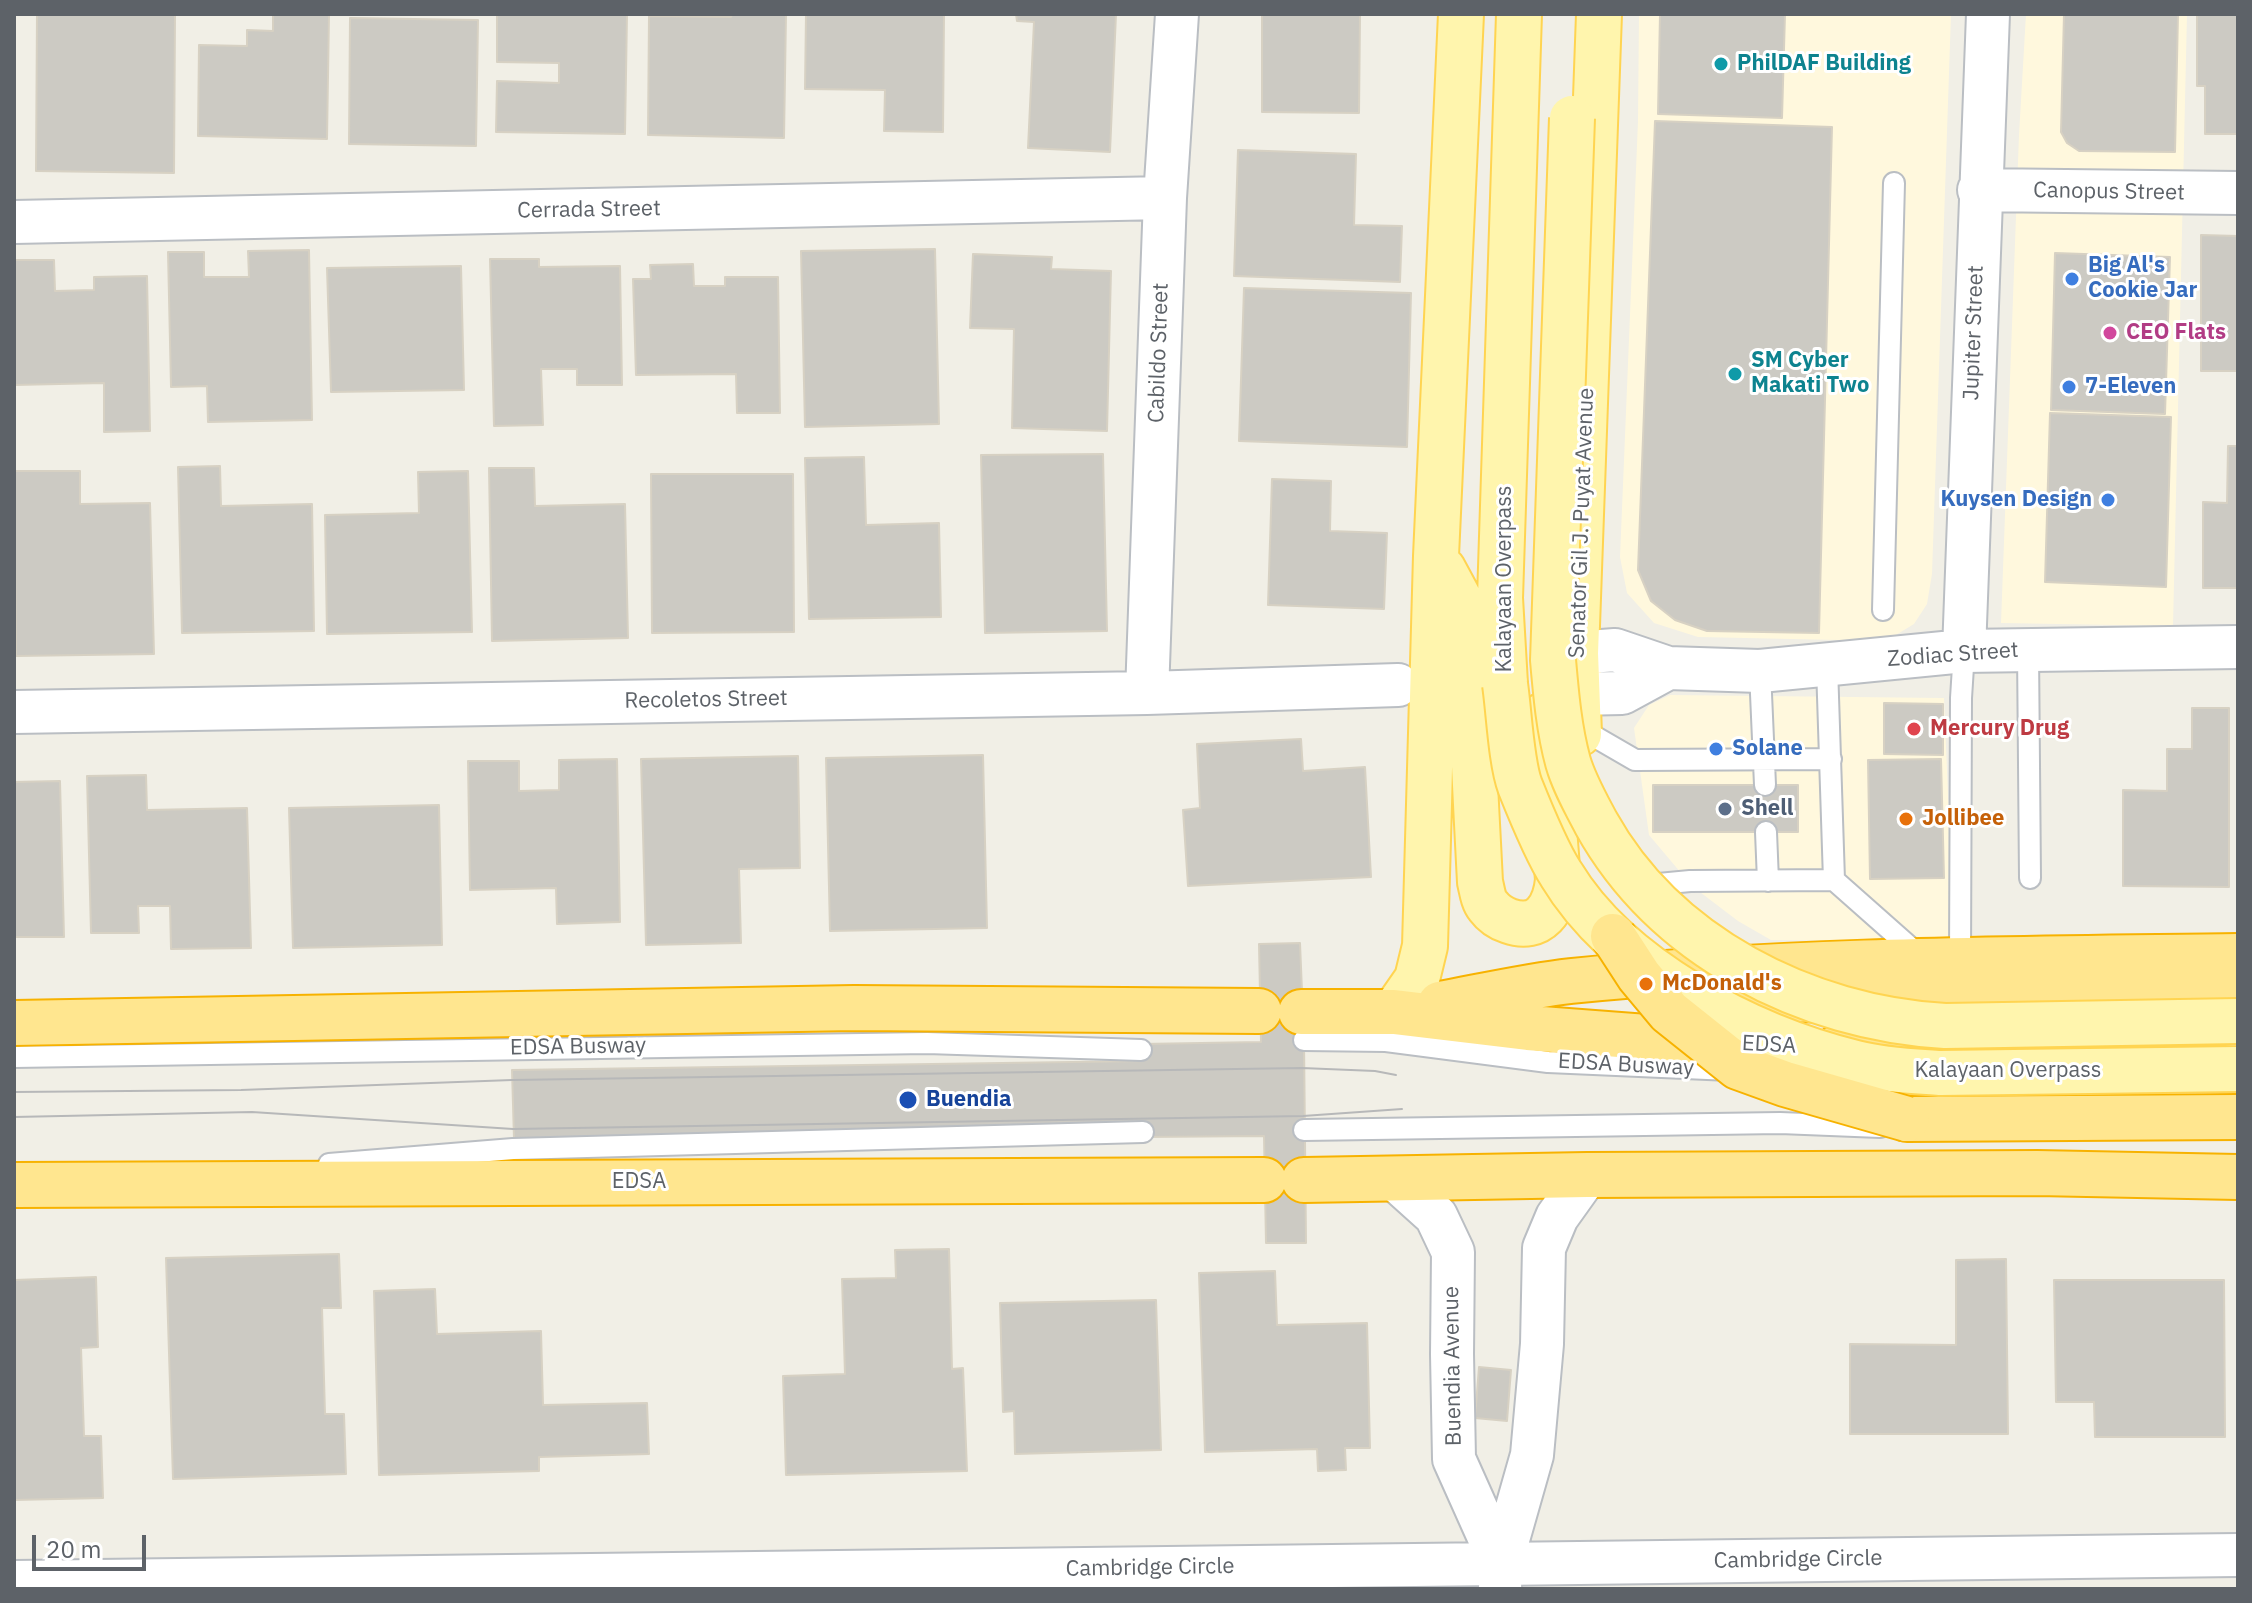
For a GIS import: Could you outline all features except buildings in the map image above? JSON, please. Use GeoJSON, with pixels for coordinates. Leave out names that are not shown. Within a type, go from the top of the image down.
{"type":"FeatureCollection","features":[{"type":"Feature","properties":{"kind":"highway"},"geometry":{"type":"LineString","coordinates":[[1613,936],[1639,976],[1669,1012],[1738,1067],[1785,1084],[1907,1119],[2238,1117]]}},
{"type":"Feature","properties":{"kind":"highway"},"geometry":{"type":"LineString","coordinates":[[1394,1012],[1568,981],[1746,968],[2238,956]]}},
{"type":"Feature","properties":{"kind":"highway"},"geometry":{"type":"LineString","coordinates":[[1394,1012],[1950,995],[2238,993]]}},
{"type":"Feature","properties":{"kind":"highway","name":"EDSA"},"geometry":{"type":"LineString","coordinates":[[14,1023],[854,1008],[1288,1021],[1394,1012],[1528,1028],[1777,1046],[2011,1049],[2238,1041]]}},
{"type":"Feature","properties":{"kind":"highway"},"geometry":{"type":"LineString","coordinates":[[14,1165],[89,1184]]}},
{"type":"Feature","properties":{"kind":"highway","name":"EDSA"},"geometry":{"type":"LineString","coordinates":[[14,1185],[1396,1180],[1587,1175],[2037,1173],[2238,1177]]}},
{"type":"Feature","properties":{"kind":"main road"},"geometry":{"type":"LineString","coordinates":[[1394,1012],[1417,979],[1425,946],[1436,556],[1461,14]]}},
{"type":"Feature","properties":{"kind":"main road","name":"Kalayaan Overpass"},"geometry":{"type":"LineString","coordinates":[[1519,14],[1500,598],[1505,684],[1519,783],[1560,874],[1613,936],[1663,977],[1696,999],[1788,1041],[1858,1063],[1940,1073],[2238,1069]]}},
{"type":"Feature","properties":{"kind":"main road","name":"Kalayaan Overpass"},"geometry":{"type":"LineString","coordinates":[[1574,14],[1553,660],[1557,710],[1568,764],[1611,850],[1668,912],[1720,954],[1782,988],[1834,1007],[1904,1023],[1945,1026],[2238,1021]]}},
{"type":"Feature","properties":{"kind":"main road","name":"Senator Gil J. Puyat Avenue"},"geometry":{"type":"LineString","coordinates":[[1599,14],[1577,691],[1582,761],[1593,798],[1618,845],[1648,885],[1679,918],[1746,968]]}},
{"type":"Feature","properties":{"kind":"main road"},"geometry":{"type":"LineString","coordinates":[[1436,556],[1463,606],[1467,629],[1480,882],[1486,904],[1497,916],[1520,924],[1543,919],[1557,895],[1542,645],[1547,616],[1581,562]]}},
{"type":"Feature","properties":{"kind":"street","name":"Cabildo Street"},"geometry":{"type":"LineString","coordinates":[[1147,693],[1165,198],[1177,14]]}},
{"type":"Feature","properties":{"kind":"street","name":"Jupiter Street"},"geometry":{"type":"LineString","coordinates":[[1964,651],[1988,14]]}},
{"type":"Feature","properties":{"kind":"street","name":"Canopus Street"},"geometry":{"type":"LineString","coordinates":[[1979,190],[2238,193]]}},
{"type":"Feature","properties":{"kind":"street","name":"Cerrada Street"},"geometry":{"type":"LineString","coordinates":[[14,222],[1165,198]]}},
{"type":"Feature","properties":{"kind":"street","name":"Zodiac Street"},"geometry":{"type":"LineString","coordinates":[[1577,691],[1622,693],[1668,668],[1760,671],[1964,651],[2238,647]]}},
{"type":"Feature","properties":{"kind":"street","name":"Recoletos Street"},"geometry":{"type":"LineString","coordinates":[[14,712],[1147,693],[1398,685]]}},
{"type":"Feature","properties":{"kind":"street"},"geometry":{"type":"LineString","coordinates":[[1501,1576],[1532,1455],[1542,1344],[1544,1248],[1557,1217],[1587,1175]]}},
{"type":"Feature","properties":{"kind":"street","name":"Buendia Avenue"},"geometry":{"type":"LineString","coordinates":[[1396,1180],[1436,1216],[1453,1252],[1454,1459],[1501,1576]]}},
{"type":"Feature","properties":{"kind":"street","name":"Cambridge Circle"},"geometry":{"type":"LineString","coordinates":[[14,1582],[194,1585],[1501,1576],[2238,1555]]}},
{"type":"Feature","properties":{"kind":"lane"},"geometry":{"type":"LineString","coordinates":[[1883,610],[1894,183]]}},
{"type":"Feature","properties":{"kind":"lane"},"geometry":{"type":"LineString","coordinates":[[2028,650],[2030,878]]}},
{"type":"Feature","properties":{"kind":"lane"},"geometry":{"type":"LineString","coordinates":[[1942,961],[1964,651]]}},
{"type":"Feature","properties":{"kind":"lane"},"geometry":{"type":"LineString","coordinates":[[1827,666],[1834,880]]}},
{"type":"Feature","properties":{"kind":"lane"},"geometry":{"type":"LineString","coordinates":[[1760,671],[1765,785]]}},
{"type":"Feature","properties":{"kind":"lane"},"geometry":{"type":"LineString","coordinates":[[1577,691],[1635,760],[1831,759]]}},
{"type":"Feature","properties":{"kind":"lane"},"geometry":{"type":"LineString","coordinates":[[1766,832],[1768,881]]}},
{"type":"Feature","properties":{"kind":"lane"},"geometry":{"type":"LineString","coordinates":[[1648,885],[1690,881],[1834,880],[1942,961]]}},
{"type":"Feature","properties":{"kind":"lane","name":"EDSA Busway"},"geometry":{"type":"LineString","coordinates":[[1288,1021],[1386,1041],[1548,1062],[1769,1072],[1837,1067],[1938,1067],[2011,1059],[2238,1055]]}},
{"type":"Feature","properties":{"kind":"lane","name":"EDSA Busway"},"geometry":{"type":"LineString","coordinates":[[14,1057],[927,1043],[1141,1050]]}},
{"type":"Feature","properties":{"kind":"lane"},"geometry":{"type":"LineString","coordinates":[[1837,1067],[1820,1080],[1812,1095],[1816,1114],[1823,1122],[1839,1127]]}},
{"type":"Feature","properties":{"kind":"lane"},"geometry":{"type":"LineString","coordinates":[[1304,1130],[1780,1123],[1839,1127],[2238,1131]]}},
{"type":"Feature","properties":{"kind":"lane"},"geometry":{"type":"LineString","coordinates":[[89,1184],[513,1149],[1143,1132]]}},
{"type":"Feature","properties":{"kind":"shaded area"},"geometry":{"type":"Polygon","coordinates":[[[1639,14],[1951,14],[1932,574],[1927,604],[1914,624],[1886,641],[1698,637],[1654,623],[1627,593],[1620,557],[1638,121],[1639,14]]]}},
{"type":"Feature","properties":{"kind":"shaded area"},"geometry":{"type":"Polygon","coordinates":[[[2026,14],[2187,14],[2173,626],[2001,623],[2026,14]]]}},
{"type":"Feature","properties":{"kind":"shaded area"},"geometry":{"type":"Polygon","coordinates":[[[1670,695],[1944,698],[1954,941],[1771,940],[1738,921],[1692,886],[1649,835],[1634,728],[1649,705],[1670,695]]]}},
{"type":"Feature","properties":{"kind":"tram line"},"geometry":{"type":"LineString","coordinates":[[14,1092],[241,1090],[512,1080],[1302,1068],[1375,1071],[1396,1075]]}},
{"type":"Feature","properties":{"kind":"tram line"},"geometry":{"type":"LineString","coordinates":[[14,1117],[252,1112],[513,1129],[1303,1116],[1402,1109]]}},
{"type":"Feature","properties":{"kind":"place","name":"PhilDAF Building"},"geometry":{"type":"Point","coordinates":[1721,64]}},
{"type":"Feature","properties":{"kind":"place","name":"Big Al's Cookie Jar"},"geometry":{"type":"Point","coordinates":[2072,279]}},
{"type":"Feature","properties":{"kind":"place","name":"CEO Flats"},"geometry":{"type":"Point","coordinates":[2110,333]}},
{"type":"Feature","properties":{"kind":"place","name":"SM Cyber Makati Two"},"geometry":{"type":"Point","coordinates":[1735,374]}},
{"type":"Feature","properties":{"kind":"place","name":"7-Eleven"},"geometry":{"type":"Point","coordinates":[2069,387]}},
{"type":"Feature","properties":{"kind":"place","name":"Kuysen Design"},"geometry":{"type":"Point","coordinates":[2108,500]}},
{"type":"Feature","properties":{"kind":"place","name":"Mercury Drug"},"geometry":{"type":"Point","coordinates":[1914,729]}},
{"type":"Feature","properties":{"kind":"place","name":"Solane"},"geometry":{"type":"Point","coordinates":[1716,749]}},
{"type":"Feature","properties":{"kind":"place","name":"Shell"},"geometry":{"type":"Point","coordinates":[1725,809]}},
{"type":"Feature","properties":{"kind":"place","name":"Jollibee"},"geometry":{"type":"Point","coordinates":[1906,819]}},
{"type":"Feature","properties":{"kind":"place","name":"McDonald's"},"geometry":{"type":"Point","coordinates":[1646,984]}},
{"type":"Feature","properties":{"kind":"place","name":"Buendia"},"geometry":{"type":"Point","coordinates":[908,1100]}}]}
